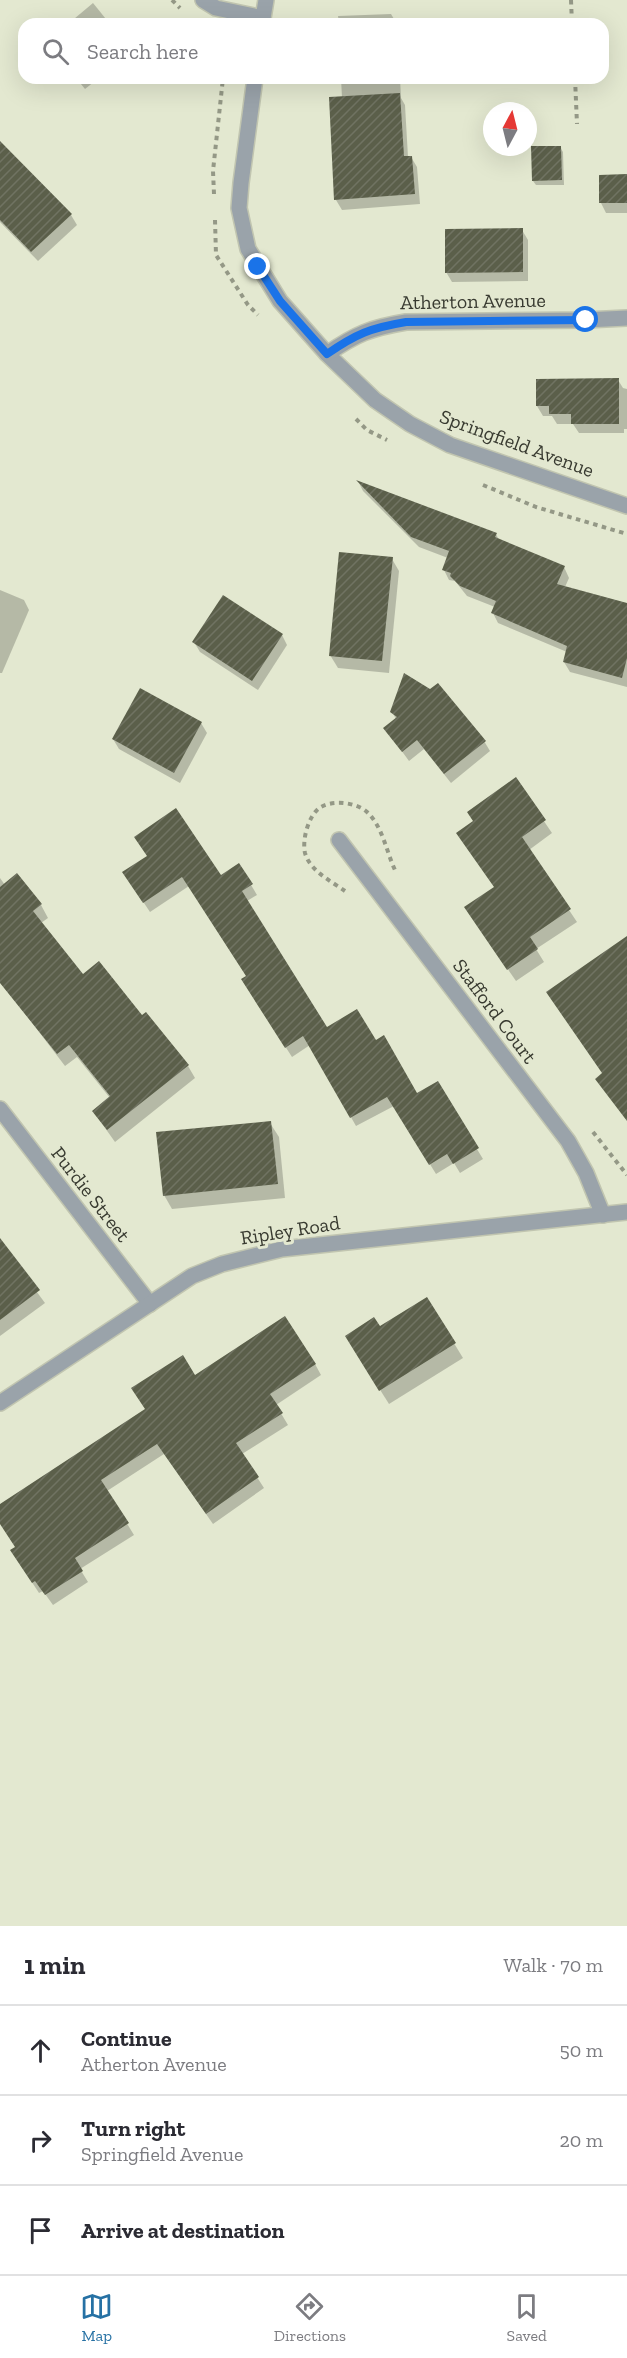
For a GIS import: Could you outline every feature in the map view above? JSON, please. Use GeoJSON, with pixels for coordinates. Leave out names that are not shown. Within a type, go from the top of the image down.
{"type":"FeatureCollection","features":[{"type":"Feature","properties":{"kind":"street"},"geometry":{"type":"LineString","coordinates":[[203,0],[216,8],[252,18]]}},
{"type":"Feature","properties":{"kind":"street"},"geometry":{"type":"LineString","coordinates":[[263,18],[266,0]]}},
{"type":"Feature","properties":{"kind":"street","name":"Springfield Avenue"},"geometry":{"type":"LineString","coordinates":[[254,84],[241,183],[240,208],[248,249],[280,301],[327,354],[375,400],[410,424],[450,445],[627,506]]}},
{"type":"Feature","properties":{"kind":"street","name":"Atherton Avenue"},"geometry":{"type":"LineString","coordinates":[[327,354],[357,334],[377,327],[406,322],[627,318]]}},
{"type":"Feature","properties":{"kind":"street","name":"Stafford Court"},"geometry":{"type":"LineString","coordinates":[[339,840],[568,1141],[586,1173],[603,1215]]}},
{"type":"Feature","properties":{"kind":"street","name":"Purdie Street"},"geometry":{"type":"LineString","coordinates":[[0,1109],[150,1304]]}},
{"type":"Feature","properties":{"kind":"street","name":"Ripley Road"},"geometry":{"type":"LineString","coordinates":[[0,1403],[192,1276],[222,1264],[252,1255],[311,1245],[627,1212]]}},
{"type":"Feature","properties":{"kind":"path"},"geometry":{"type":"LineString","coordinates":[[571,0],[572,18]]}},
{"type":"Feature","properties":{"kind":"path"},"geometry":{"type":"LineString","coordinates":[[575,84],[577,124]]}},
{"type":"Feature","properties":{"kind":"building"},"geometry":{"type":"Polygon","coordinates":[[[400,93],[404,156],[412,156],[415,194],[334,200],[329,97],[400,93]]]}},
{"type":"Feature","properties":{"kind":"building"},"geometry":{"type":"Polygon","coordinates":[[[0,141],[72,214],[31,252],[0,220],[0,141]]]}},
{"type":"Feature","properties":{"kind":"building"},"geometry":{"type":"Polygon","coordinates":[[[537,146],[561,146],[562,180],[532,181],[531,156],[537,156],[537,146]]]}},
{"type":"Feature","properties":{"kind":"building"},"geometry":{"type":"Polygon","coordinates":[[[627,174],[627,203],[599,203],[599,175],[627,174]]]}},
{"type":"Feature","properties":{"kind":"building"},"geometry":{"type":"Polygon","coordinates":[[[523,228],[523,272],[445,273],[445,229],[523,228]]]}},
{"type":"Feature","properties":{"kind":"building"},"geometry":{"type":"Polygon","coordinates":[[[619,378],[619,424],[571,424],[571,414],[549,414],[549,406],[536,406],[536,379],[619,378]]]}},
{"type":"Feature","properties":{"kind":"building"},"geometry":{"type":"Polygon","coordinates":[[[356,480],[497,533],[495,537],[565,566],[557,584],[627,603],[627,658],[622,678],[563,662],[567,646],[491,613],[496,601],[460,586],[450,576],[451,573],[442,570],[449,551],[411,537],[356,480]]]}},
{"type":"Feature","properties":{"kind":"building"},"geometry":{"type":"Polygon","coordinates":[[[339,552],[393,557],[382,661],[329,656],[339,552]]]}},
{"type":"Feature","properties":{"kind":"building"},"geometry":{"type":"Polygon","coordinates":[[[223,595],[283,634],[252,681],[192,642],[223,595]]]}},
{"type":"Feature","properties":{"kind":"building"},"geometry":{"type":"Polygon","coordinates":[[[404,673],[430,689],[438,683],[486,741],[444,774],[417,740],[402,752],[383,728],[397,717],[390,712],[404,673]]]}},
{"type":"Feature","properties":{"kind":"building"},"geometry":{"type":"Polygon","coordinates":[[[140,688],[202,722],[174,773],[112,739],[140,688]]]}},
{"type":"Feature","properties":{"kind":"building"},"geometry":{"type":"Polygon","coordinates":[[[516,777],[546,820],[522,837],[571,909],[530,937],[538,949],[507,970],[464,907],[494,887],[456,833],[473,821],[467,812],[516,777]]]}},
{"type":"Feature","properties":{"kind":"building"},"geometry":{"type":"Polygon","coordinates":[[[176,808],[221,875],[239,863],[253,884],[242,891],[327,1027],[357,1009],[376,1040],[384,1035],[417,1093],[438,1081],[479,1148],[453,1164],[447,1154],[429,1165],[387,1097],[350,1118],[303,1036],[285,1048],[241,979],[246,976],[182,877],[143,903],[122,872],[147,856],[134,837],[176,808]]]}},
{"type":"Feature","properties":{"kind":"building"},"geometry":{"type":"Polygon","coordinates":[[[17,873],[42,904],[33,911],[83,974],[99,961],[142,1015],[146,1012],[189,1065],[107,1130],[92,1111],[110,1096],[69,1045],[57,1054],[0,983],[0,887],[17,873]]]}},
{"type":"Feature","properties":{"kind":"building"},"geometry":{"type":"Polygon","coordinates":[[[627,936],[627,1121],[595,1079],[602,1073],[546,992],[627,936]]]}},
{"type":"Feature","properties":{"kind":"building"},"geometry":{"type":"Polygon","coordinates":[[[271,1121],[278,1184],[163,1196],[156,1132],[271,1121]]]}},
{"type":"Feature","properties":{"kind":"building"},"geometry":{"type":"Polygon","coordinates":[[[0,1238],[40,1290],[0,1320],[0,1238]]]}},
{"type":"Feature","properties":{"kind":"building"},"geometry":{"type":"Polygon","coordinates":[[[427,1297],[456,1343],[379,1391],[345,1336],[374,1317],[380,1326],[427,1297]]]}},
{"type":"Feature","properties":{"kind":"building"},"geometry":{"type":"Polygon","coordinates":[[[285,1316],[316,1364],[270,1394],[283,1413],[236,1443],[259,1477],[206,1514],[157,1444],[101,1480],[129,1523],[75,1558],[83,1571],[45,1595],[35,1581],[32,1583],[10,1550],[15,1547],[0,1524],[0,1504],[145,1409],[131,1388],[183,1355],[195,1375],[285,1316]]]}},
{"type":"Feature","properties":{"kind":"route"},"geometry":{"type":"LineString","coordinates":[[258,267],[280,301],[327,354],[357,334],[377,327],[406,322],[586,320]]}}]}
